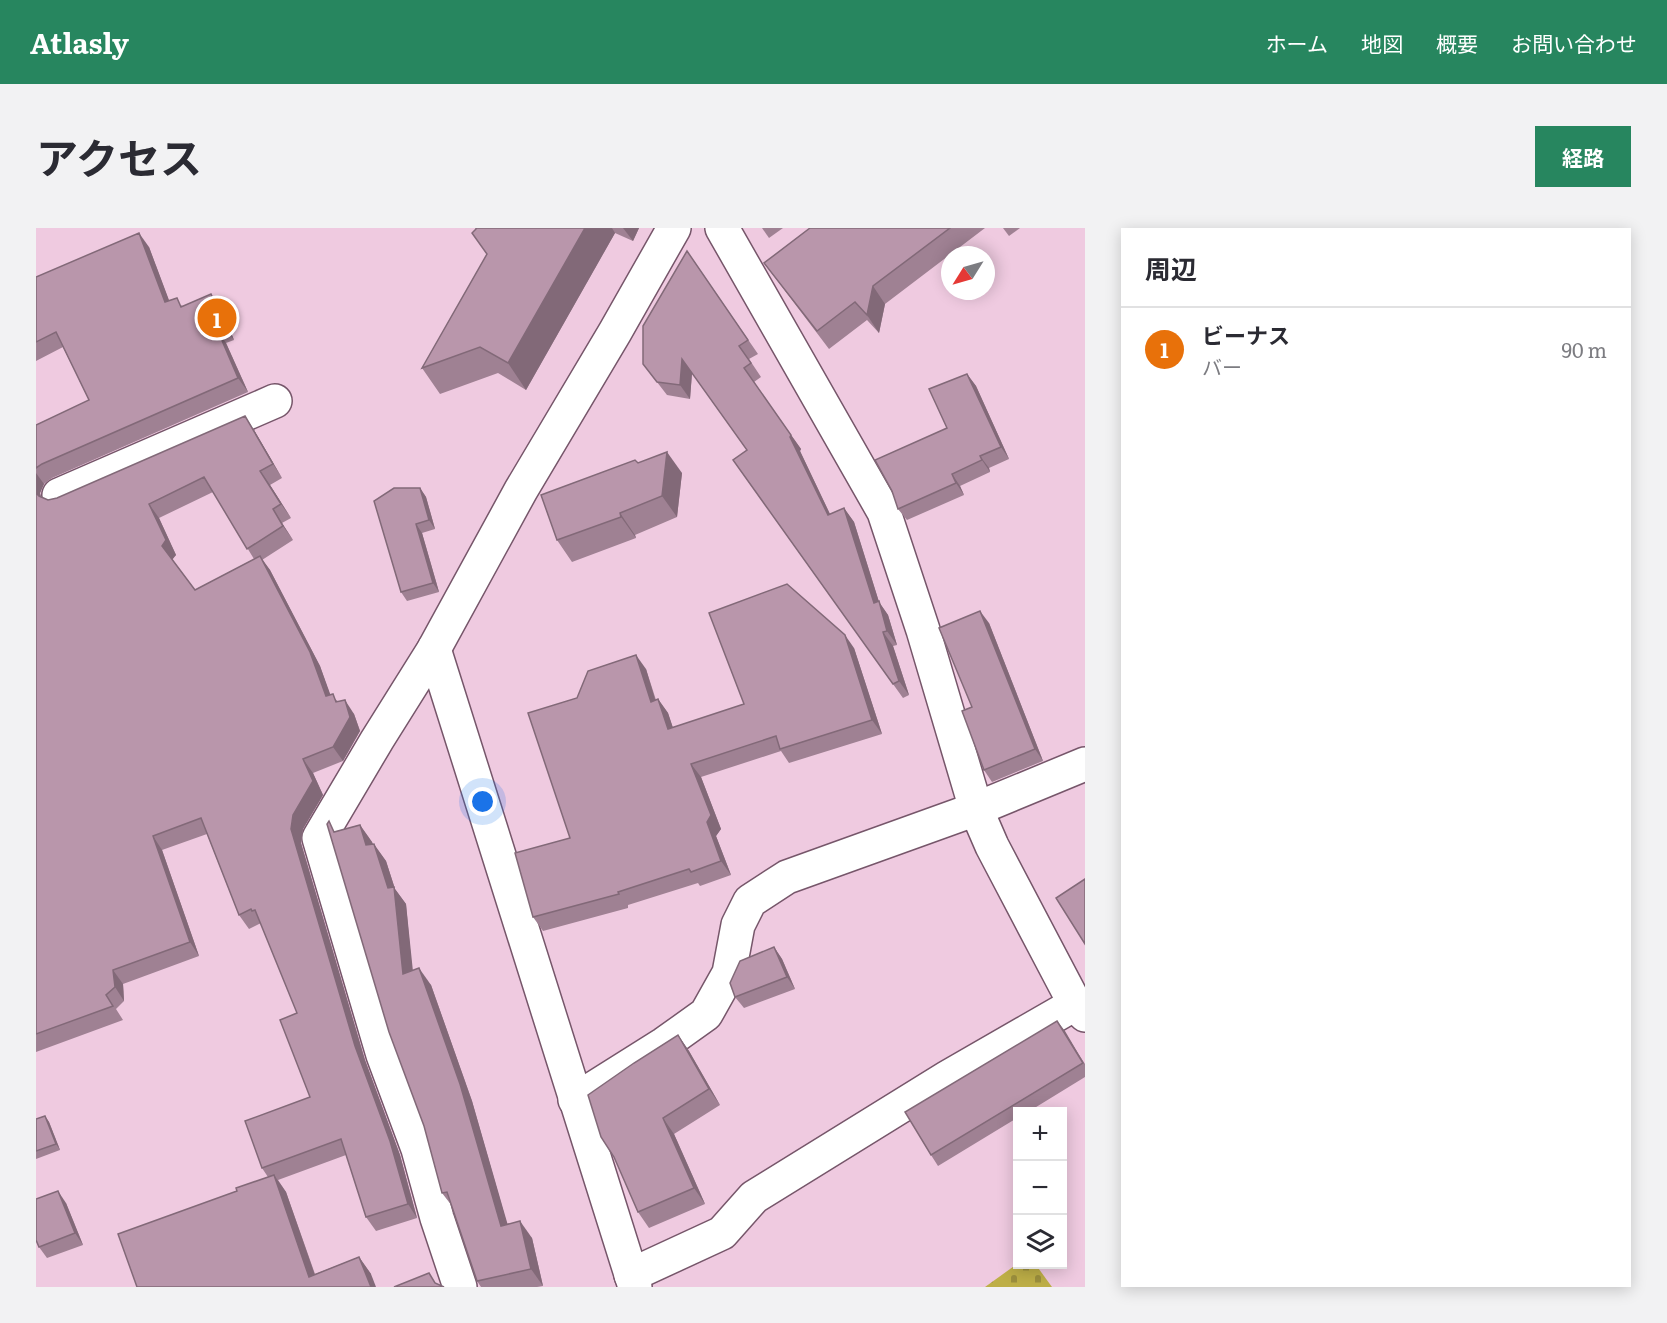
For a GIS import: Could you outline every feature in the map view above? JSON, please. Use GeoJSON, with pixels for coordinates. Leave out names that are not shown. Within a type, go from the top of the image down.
{"type":"FeatureCollection","features":[{"type":"Feature","properties":{"kind":"street"},"geometry":{"type":"LineString","coordinates":[[460,1287],[437,1218],[418,1149],[383,1055],[319,838],[434,649],[521,490],[674,228]]}},
{"type":"Feature","properties":{"kind":"street"},"geometry":{"type":"LineString","coordinates":[[434,649],[633,1281],[722,1233],[754,1197],[948,1077],[1080,1010],[992,846],[976,808],[923,630],[884,512],[761,263],[722,228]]}},
{"type":"Feature","properties":{"kind":"street"},"geometry":{"type":"LineString","coordinates":[[59,495],[275,401]]}},
{"type":"Feature","properties":{"kind":"street"},"geometry":{"type":"LineString","coordinates":[[575,1100],[664,1044],[706,1014],[729,973],[738,925],[750,901],[787,878],[976,808],[1085,764]]}},
{"type":"Feature","properties":{"kind":"green space"},"geometry":{"type":"Polygon","coordinates":[[[1013,1267],[1013,1269],[1039,1269],[1052,1287],[985,1287],[1013,1267]]]}},
{"type":"Feature","properties":{"kind":"building"},"geometry":{"type":"Polygon","coordinates":[[[476,228],[585,228],[508,363],[480,347],[422,368],[487,254],[472,233],[476,228]]]}},
{"type":"Feature","properties":{"kind":"building"},"geometry":{"type":"Polygon","coordinates":[[[810,228],[950,228],[873,286],[867,315],[855,302],[817,331],[764,263],[810,228]]]}},
{"type":"Feature","properties":{"kind":"building"},"geometry":{"type":"Polygon","coordinates":[[[139,233],[165,302],[177,298],[181,307],[211,294],[224,326],[217,329],[238,378],[36,468],[36,425],[89,400],[56,332],[36,342],[36,277],[139,233]]]}},
{"type":"Feature","properties":{"kind":"building"},"geometry":{"type":"Polygon","coordinates":[[[687,251],[748,340],[739,346],[751,363],[744,368],[791,435],[828,515],[844,508],[874,603],[879,601],[887,631],[883,632],[899,681],[893,684],[733,460],[747,450],[682,359],[680,385],[657,382],[643,364],[643,326],[687,251]]]}},
{"type":"Feature","properties":{"kind":"building"},"geometry":{"type":"Polygon","coordinates":[[[967,374],[1001,447],[980,456],[982,460],[952,474],[956,483],[898,509],[892,491],[875,460],[947,428],[929,389],[967,374]]]}},
{"type":"Feature","properties":{"kind":"building"},"geometry":{"type":"Polygon","coordinates":[[[245,416],[273,464],[260,471],[281,504],[273,509],[283,526],[247,549],[204,477],[149,504],[166,540],[162,546],[195,590],[260,556],[310,652],[326,696],[333,694],[336,702],[345,700],[350,717],[333,747],[303,759],[313,781],[293,815],[291,829],[355,1046],[390,1141],[408,1204],[366,1217],[341,1139],[262,1168],[245,1121],[310,1097],[280,1020],[297,1013],[255,910],[251,909],[239,915],[201,818],[153,836],[190,942],[113,970],[115,987],[106,995],[113,1006],[36,1034],[36,493],[48,500],[57,498],[245,416]]]}},
{"type":"Feature","properties":{"kind":"building"},"geometry":{"type":"Polygon","coordinates":[[[667,452],[662,496],[620,513],[621,517],[557,540],[541,495],[635,460],[638,463],[667,452]]]}},
{"type":"Feature","properties":{"kind":"building"},"geometry":{"type":"Polygon","coordinates":[[[394,488],[420,488],[429,520],[416,524],[433,583],[401,592],[374,501],[394,488]]]}},
{"type":"Feature","properties":{"kind":"building"},"geometry":{"type":"Polygon","coordinates":[[[787,584],[845,635],[872,720],[780,749],[776,736],[691,764],[711,815],[707,822],[721,861],[691,872],[689,869],[618,892],[619,894],[533,917],[515,853],[570,838],[528,713],[577,698],[588,671],[636,655],[651,702],[658,699],[668,729],[744,704],[709,613],[787,584]]]}},
{"type":"Feature","properties":{"kind":"building"},"geometry":{"type":"Polygon","coordinates":[[[980,611],[1035,749],[984,770],[962,711],[972,707],[939,628],[980,611]]]}},
{"type":"Feature","properties":{"kind":"building"},"geometry":{"type":"Polygon","coordinates":[[[329,821],[334,832],[360,825],[366,845],[374,844],[388,888],[394,887],[403,974],[419,968],[460,1084],[501,1226],[520,1221],[531,1269],[477,1281],[447,1192],[442,1193],[424,1126],[389,1032],[327,824],[329,821]]]}},
{"type":"Feature","properties":{"kind":"building"},"geometry":{"type":"Polygon","coordinates":[[[1085,879],[1085,944],[1056,898],[1085,879]]]}},
{"type":"Feature","properties":{"kind":"building"},"geometry":{"type":"Polygon","coordinates":[[[774,947],[787,977],[735,997],[730,983],[740,961],[774,947]]]}},
{"type":"Feature","properties":{"kind":"building"},"geometry":{"type":"Polygon","coordinates":[[[1057,1021],[1083,1063],[931,1155],[905,1112],[1057,1021]]]}},
{"type":"Feature","properties":{"kind":"building"},"geometry":{"type":"Polygon","coordinates":[[[678,1035],[709,1089],[663,1118],[694,1188],[638,1212],[614,1157],[601,1137],[588,1095],[678,1035]]]}},
{"type":"Feature","properties":{"kind":"building"},"geometry":{"type":"Polygon","coordinates":[[[45,1116],[56,1144],[36,1151],[36,1119],[45,1116]]]}},
{"type":"Feature","properties":{"kind":"building"},"geometry":{"type":"Polygon","coordinates":[[[274,1175],[309,1277],[359,1257],[371,1287],[137,1287],[118,1234],[237,1191],[236,1188],[274,1175]]]}},
{"type":"Feature","properties":{"kind":"building"},"geometry":{"type":"Polygon","coordinates":[[[58,1191],[75,1233],[39,1247],[36,1240],[36,1199],[58,1191]]]}},
{"type":"Feature","properties":{"kind":"building"},"geometry":{"type":"Polygon","coordinates":[[[429,1273],[435,1283],[444,1287],[394,1287],[429,1273]]]}},
{"type":"Feature","properties":{"kind":"place","name":"ビーナス"},"geometry":{"type":"Point","coordinates":[217,318]}}]}
